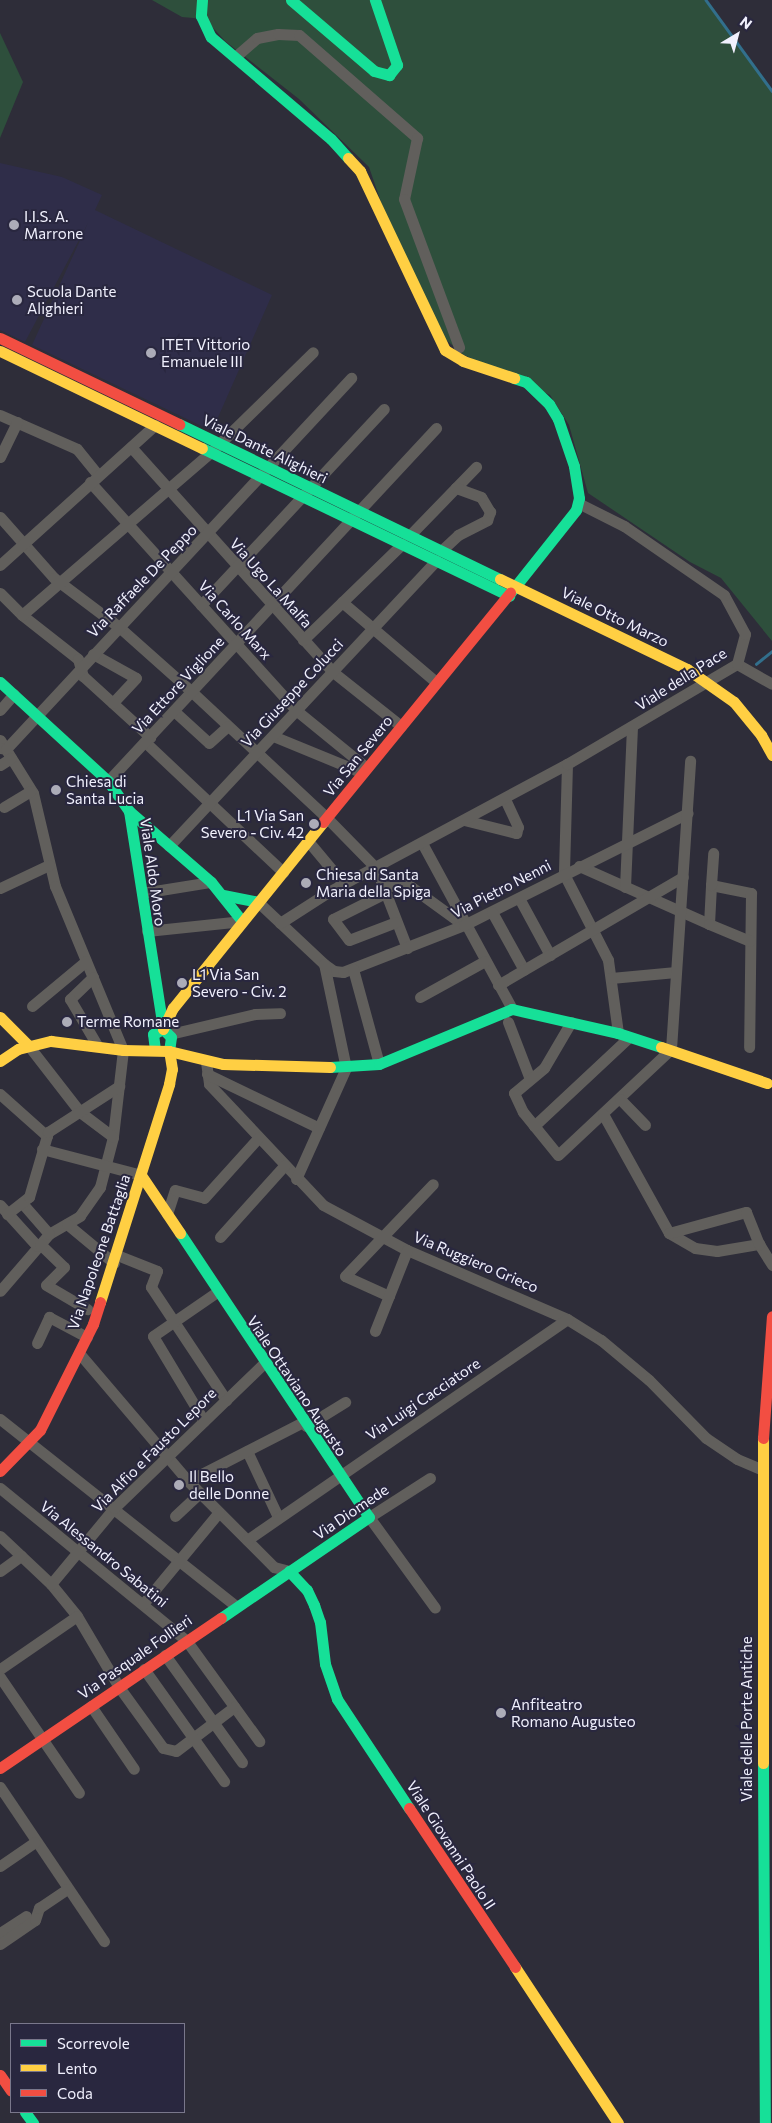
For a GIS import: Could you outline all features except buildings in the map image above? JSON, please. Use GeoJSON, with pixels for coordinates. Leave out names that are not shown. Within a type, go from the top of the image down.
{"type":"FeatureCollection","features":[{"type":"Feature","properties":{"kind":"main road"},"geometry":{"type":"LineString","coordinates":[[202,0],[204,25],[211,36],[331,139],[360,170],[446,350],[463,361],[526,382],[549,404],[558,419],[574,466],[579,488],[578,504]]}},
{"type":"Feature","properties":{"kind":"main road"},"geometry":{"type":"LineString","coordinates":[[291,0],[374,71],[389,75],[397,65],[375,0]]}},
{"type":"Feature","properties":{"kind":"main road","name":"Viale Dante Alighieri"},"geometry":{"type":"LineString","coordinates":[[0,338],[216,447],[261,476],[360,511],[406,539],[436,561],[509,596]]}},
{"type":"Feature","properties":{"kind":"main road","name":"Viale Dante Alighieri"},"geometry":{"type":"LineString","coordinates":[[0,351],[155,425],[270,467],[352,520],[442,550],[517,586]]}},
{"type":"Feature","properties":{"kind":"main road","name":"Via San Severo"},"geometry":{"type":"LineString","coordinates":[[138,1050],[165,1038],[173,1008],[436,682],[509,596],[569,521],[578,504]]}},
{"type":"Feature","properties":{"kind":"main road","name":"Viale Otto Marzo"},"geometry":{"type":"LineString","coordinates":[[517,586],[700,677],[720,690],[751,722],[772,755]]}},
{"type":"Feature","properties":{"kind":"main road","name":"Viale Aldo Moro"},"geometry":{"type":"LineString","coordinates":[[0,682],[108,781],[129,811],[165,1038]]}},
{"type":"Feature","properties":{"kind":"main road"},"geometry":{"type":"LineString","coordinates":[[129,811],[211,882],[242,921]]}},
{"type":"Feature","properties":{"kind":"main road"},"geometry":{"type":"LineString","coordinates":[[223,895],[258,902]]}},
{"type":"Feature","properties":{"kind":"main road"},"geometry":{"type":"LineString","coordinates":[[165,1038],[190,1058],[206,1062],[346,1068],[379,1064],[512,1009],[624,1035],[769,1079],[772,1094]]}},
{"type":"Feature","properties":{"kind":"main road"},"geometry":{"type":"LineString","coordinates":[[0,1017],[28,1045]]}},
{"type":"Feature","properties":{"kind":"main road"},"geometry":{"type":"LineString","coordinates":[[155,1050],[165,1038]]}},
{"type":"Feature","properties":{"kind":"main road"},"geometry":{"type":"LineString","coordinates":[[155,1050],[165,1038]]}},
{"type":"Feature","properties":{"kind":"main road","name":"Via Napoleone Battaglia"},"geometry":{"type":"LineString","coordinates":[[0,1471],[40,1430],[87,1336],[115,1259],[172,1069],[165,1038]]}},
{"type":"Feature","properties":{"kind":"main road"},"geometry":{"type":"LineString","coordinates":[[0,1062],[28,1045],[51,1041],[97,1045],[123,1050],[155,1050]]}},
{"type":"Feature","properties":{"kind":"main road"},"geometry":{"type":"LineString","coordinates":[[172,1069],[190,1058]]}},
{"type":"Feature","properties":{"kind":"main road","name":"Viale Ottaviano Augusto"},"geometry":{"type":"LineString","coordinates":[[141,1175],[264,1363],[369,1517]]}},
{"type":"Feature","properties":{"kind":"main road","name":"Viale delle Porte Antiche"},"geometry":{"type":"LineString","coordinates":[[764,2123],[761,1469],[772,1316]]}},
{"type":"Feature","properties":{"kind":"main road","name":"Via Diomede"},"geometry":{"type":"LineString","coordinates":[[289,1572],[369,1517]]}},
{"type":"Feature","properties":{"kind":"main road","name":"Via Pasquale Follieri"},"geometry":{"type":"LineString","coordinates":[[0,1768],[236,1606],[289,1572]]}},
{"type":"Feature","properties":{"kind":"main road","name":"Viale Giovanni Paolo II"},"geometry":{"type":"LineString","coordinates":[[289,1572],[307,1590],[314,1605],[320,1622],[325,1664],[337,1699],[618,2123]]}},
{"type":"Feature","properties":{"kind":"main road"},"geometry":{"type":"LineString","coordinates":[[0,2075],[10,2090]]}},
{"type":"Feature","properties":{"kind":"street"},"geometry":{"type":"LineString","coordinates":[[235,57],[257,38],[278,34],[299,35],[417,138],[404,199],[458,347]]}},
{"type":"Feature","properties":{"kind":"street"},"geometry":{"type":"LineString","coordinates":[[22,616],[216,447],[313,352]]}},
{"type":"Feature","properties":{"kind":"street","name":"Via Raffaele De Peppo"},"geometry":{"type":"LineString","coordinates":[[0,765],[4,749],[81,665],[270,467],[351,378]]}},
{"type":"Feature","properties":{"kind":"street"},"geometry":{"type":"LineString","coordinates":[[201,605],[384,409]]}},
{"type":"Feature","properties":{"kind":"street","name":"Via Carlo Marx"},"geometry":{"type":"LineString","coordinates":[[0,415],[77,449],[94,478],[127,524],[296,711],[365,771]]}},
{"type":"Feature","properties":{"kind":"street"},"geometry":{"type":"LineString","coordinates":[[0,457],[17,422]]}},
{"type":"Feature","properties":{"kind":"street"},"geometry":{"type":"LineString","coordinates":[[0,565],[94,478],[155,425]]}},
{"type":"Feature","properties":{"kind":"street","name":"Via Ettore Viglione"},"geometry":{"type":"LineString","coordinates":[[108,781],[272,607],[436,428]]}},
{"type":"Feature","properties":{"kind":"street","name":"Via Ugo La Malfa"},"geometry":{"type":"LineString","coordinates":[[130,447],[236,568],[333,672],[401,726]]}},
{"type":"Feature","properties":{"kind":"street"},"geometry":{"type":"LineString","coordinates":[[303,640],[476,467]]}},
{"type":"Feature","properties":{"kind":"street"},"geometry":{"type":"LineString","coordinates":[[442,550],[458,535],[487,520],[490,512],[481,497],[456,488]]}},
{"type":"Feature","properties":{"kind":"street","name":"Viale della Pace"},"geometry":{"type":"LineString","coordinates":[[280,922],[344,884],[568,764],[737,664],[745,634],[724,595],[624,526],[578,504]]}},
{"type":"Feature","properties":{"kind":"street"},"geometry":{"type":"LineString","coordinates":[[0,520],[60,583],[119,627],[192,692],[327,818],[376,868],[407,948]]}},
{"type":"Feature","properties":{"kind":"street","name":"Via Giuseppe Colucci"},"geometry":{"type":"LineString","coordinates":[[169,846],[436,561]]}},
{"type":"Feature","properties":{"kind":"street"},"geometry":{"type":"LineString","coordinates":[[0,593],[22,616],[78,659],[83,676],[113,702],[210,803],[283,872]]}},
{"type":"Feature","properties":{"kind":"street"},"geometry":{"type":"LineString","coordinates":[[342,602],[436,682]]}},
{"type":"Feature","properties":{"kind":"street"},"geometry":{"type":"LineString","coordinates":[[93,654],[136,678],[113,702]]}},
{"type":"Feature","properties":{"kind":"street"},"geometry":{"type":"LineString","coordinates":[[737,664],[772,684]]}},
{"type":"Feature","properties":{"kind":"street"},"geometry":{"type":"LineString","coordinates":[[0,710],[14,694]]}},
{"type":"Feature","properties":{"kind":"street"},"geometry":{"type":"LineString","coordinates":[[174,711],[209,743],[228,726]]}},
{"type":"Feature","properties":{"kind":"street"},"geometry":{"type":"LineString","coordinates":[[625,887],[632,726]]}},
{"type":"Feature","properties":{"kind":"street"},"geometry":{"type":"LineString","coordinates":[[273,736],[365,771]]}},
{"type":"Feature","properties":{"kind":"street"},"geometry":{"type":"LineString","coordinates":[[0,1291],[49,1234],[80,1216],[100,1187],[107,1167],[112,1140],[123,1050],[49,865],[32,791],[4,749]]}},
{"type":"Feature","properties":{"kind":"street"},"geometry":{"type":"LineString","coordinates":[[571,1022],[544,1068],[514,1093],[534,1126],[558,1155],[620,1099],[671,1049],[690,761]]}},
{"type":"Feature","properties":{"kind":"street"},"geometry":{"type":"LineString","coordinates":[[534,1126],[624,1035],[608,960],[564,874],[568,764]]}},
{"type":"Feature","properties":{"kind":"street"},"geometry":{"type":"LineString","coordinates":[[4,806],[32,791]]}},
{"type":"Feature","properties":{"kind":"street"},"geometry":{"type":"LineString","coordinates":[[464,820],[516,833],[518,827],[505,799]]}},
{"type":"Feature","properties":{"kind":"street","name":"Via Pietro Nenni"},"geometry":{"type":"LineString","coordinates":[[324,964],[338,972],[353,969],[464,925],[688,813]]}},
{"type":"Feature","properties":{"kind":"street"},"geometry":{"type":"LineString","coordinates":[[308,842],[344,884]]}},
{"type":"Feature","properties":{"kind":"street"},"geometry":{"type":"LineString","coordinates":[[422,843],[464,925],[512,1009]]}},
{"type":"Feature","properties":{"kind":"street"},"geometry":{"type":"LineString","coordinates":[[709,924],[713,854]]}},
{"type":"Feature","properties":{"kind":"street"},"geometry":{"type":"LineString","coordinates":[[0,888],[49,865]]}},
{"type":"Feature","properties":{"kind":"street"},"geometry":{"type":"LineString","coordinates":[[579,866],[680,912],[750,941]]}},
{"type":"Feature","properties":{"kind":"street"},"geometry":{"type":"LineString","coordinates":[[498,985],[683,876]]}},
{"type":"Feature","properties":{"kind":"street"},"geometry":{"type":"LineString","coordinates":[[396,922],[349,940],[333,919],[404,881],[464,925]]}},
{"type":"Feature","properties":{"kind":"street"},"geometry":{"type":"LineString","coordinates":[[142,893],[211,882]]}},
{"type":"Feature","properties":{"kind":"street"},"geometry":{"type":"LineString","coordinates":[[711,885],[751,892],[749,1047]]}},
{"type":"Feature","properties":{"kind":"street"},"geometry":{"type":"LineString","coordinates":[[519,898],[550,955]]}},
{"type":"Feature","properties":{"kind":"street"},"geometry":{"type":"LineString","coordinates":[[258,902],[324,964],[346,1068],[296,1179]]}},
{"type":"Feature","properties":{"kind":"street"},"geometry":{"type":"LineString","coordinates":[[492,912],[524,970]]}},
{"type":"Feature","properties":{"kind":"street"},"geometry":{"type":"LineString","coordinates":[[147,932],[242,921]]}},
{"type":"Feature","properties":{"kind":"street"},"geometry":{"type":"LineString","coordinates":[[32,1006],[86,961]]}},
{"type":"Feature","properties":{"kind":"street"},"geometry":{"type":"LineString","coordinates":[[420,997],[484,961]]}},
{"type":"Feature","properties":{"kind":"street"},"geometry":{"type":"LineString","coordinates":[[353,969],[379,1064]]}},
{"type":"Feature","properties":{"kind":"street"},"geometry":{"type":"LineString","coordinates":[[611,978],[676,972]]}},
{"type":"Feature","properties":{"kind":"street"},"geometry":{"type":"LineString","coordinates":[[93,977],[70,999],[97,1045]]}},
{"type":"Feature","properties":{"kind":"street"},"geometry":{"type":"LineString","coordinates":[[165,1038],[255,1014],[280,1013]]}},
{"type":"Feature","properties":{"kind":"street"},"geometry":{"type":"LineString","coordinates":[[508,1022],[530,1079]]}},
{"type":"Feature","properties":{"kind":"street"},"geometry":{"type":"LineString","coordinates":[[28,1045],[80,1112],[112,1140]]}},
{"type":"Feature","properties":{"kind":"street","name":"Via Ruggiero Grieco"},"geometry":{"type":"LineString","coordinates":[[206,1062],[208,1084],[296,1179],[323,1205],[407,1250],[568,1319],[601,1340],[649,1380],[706,1438],[737,1459],[761,1469]]}},
{"type":"Feature","properties":{"kind":"street"},"geometry":{"type":"LineString","coordinates":[[207,1074],[319,1128]]}},
{"type":"Feature","properties":{"kind":"street"},"geometry":{"type":"LineString","coordinates":[[87,1308],[46,1285],[64,1267],[38,1245],[4,1209],[22,1203],[29,1197],[47,1136],[68,1118],[118,1086]]}},
{"type":"Feature","properties":{"kind":"street"},"geometry":{"type":"LineString","coordinates":[[0,1094],[47,1136]]}},
{"type":"Feature","properties":{"kind":"street"},"geometry":{"type":"LineString","coordinates":[[620,1099],[645,1125]]}},
{"type":"Feature","properties":{"kind":"street"},"geometry":{"type":"LineString","coordinates":[[603,1114],[669,1233],[695,1248],[717,1250],[759,1244]]}},
{"type":"Feature","properties":{"kind":"street"},"geometry":{"type":"LineString","coordinates":[[167,1214],[175,1190],[204,1198],[258,1138]]}},
{"type":"Feature","properties":{"kind":"street"},"geometry":{"type":"LineString","coordinates":[[42,1149],[141,1175]]}},
{"type":"Feature","properties":{"kind":"street"},"geometry":{"type":"LineString","coordinates":[[220,1237],[284,1166]]}},
{"type":"Feature","properties":{"kind":"street"},"geometry":{"type":"LineString","coordinates":[[389,1296],[345,1276],[433,1184]]}},
{"type":"Feature","properties":{"kind":"street"},"geometry":{"type":"LineString","coordinates":[[22,1203],[49,1234]]}},
{"type":"Feature","properties":{"kind":"street"},"geometry":{"type":"LineString","coordinates":[[669,1233],[746,1212],[759,1244],[772,1265]]}},
{"type":"Feature","properties":{"kind":"street"},"geometry":{"type":"LineString","coordinates":[[67,1224],[115,1259],[157,1270],[151,1287],[226,1400]]}},
{"type":"Feature","properties":{"kind":"street"},"geometry":{"type":"LineString","coordinates":[[375,1331],[407,1250]]}},
{"type":"Feature","properties":{"kind":"street"},"geometry":{"type":"LineString","coordinates":[[204,1420],[153,1336],[217,1292]]}},
{"type":"Feature","properties":{"kind":"street"},"geometry":{"type":"LineString","coordinates":[[37,1343],[49,1317],[87,1336]]}},
{"type":"Feature","properties":{"kind":"street","name":"Via Luigi Cacciatore"},"geometry":{"type":"LineString","coordinates":[[247,1540],[568,1319]]}},
{"type":"Feature","properties":{"kind":"street"},"geometry":{"type":"LineString","coordinates":[[79,1353],[188,1481],[274,1567],[289,1572]]}},
{"type":"Feature","properties":{"kind":"street","name":"Via Alfio e Fausto Lepore"},"geometry":{"type":"LineString","coordinates":[[50,1584],[114,1508],[264,1363]]}},
{"type":"Feature","properties":{"kind":"street"},"geometry":{"type":"LineString","coordinates":[[188,1481],[246,1451],[305,1424],[345,1402]]}},
{"type":"Feature","properties":{"kind":"street"},"geometry":{"type":"LineString","coordinates":[[0,1419],[236,1606]]}},
{"type":"Feature","properties":{"kind":"street"},"geometry":{"type":"LineString","coordinates":[[246,1451],[278,1517]]}},
{"type":"Feature","properties":{"kind":"street","name":"Via Diomede"},"geometry":{"type":"LineString","coordinates":[[369,1517],[430,1478]]}},
{"type":"Feature","properties":{"kind":"street","name":"Via Alessandro Sabatini"},"geometry":{"type":"LineString","coordinates":[[0,1488],[186,1640],[259,1741]]}},
{"type":"Feature","properties":{"kind":"street"},"geometry":{"type":"LineString","coordinates":[[175,1516],[200,1493]]}},
{"type":"Feature","properties":{"kind":"street"},"geometry":{"type":"LineString","coordinates":[[143,1604],[218,1512]]}},
{"type":"Feature","properties":{"kind":"street","name":"Viale Ottaviano Augusto"},"geometry":{"type":"LineString","coordinates":[[369,1517],[435,1608]]}},
{"type":"Feature","properties":{"kind":"street"},"geometry":{"type":"LineString","coordinates":[[0,1536],[50,1584],[77,1616],[119,1687],[163,1748],[176,1750],[234,1707]]}},
{"type":"Feature","properties":{"kind":"street"},"geometry":{"type":"LineString","coordinates":[[0,1570],[21,1556]]}},
{"type":"Feature","properties":{"kind":"street"},"geometry":{"type":"LineString","coordinates":[[0,1669],[77,1616]]}},
{"type":"Feature","properties":{"kind":"street"},"geometry":{"type":"LineString","coordinates":[[165,1655],[242,1762]]}},
{"type":"Feature","properties":{"kind":"street"},"geometry":{"type":"LineString","coordinates":[[144,1669],[224,1781]]}},
{"type":"Feature","properties":{"kind":"street"},"geometry":{"type":"LineString","coordinates":[[0,1677],[79,1793]]}},
{"type":"Feature","properties":{"kind":"street"},"geometry":{"type":"LineString","coordinates":[[90,1706],[134,1769]]}},
{"type":"Feature","properties":{"kind":"street"},"geometry":{"type":"LineString","coordinates":[[0,1788],[104,1941]]}},
{"type":"Feature","properties":{"kind":"street"},"geometry":{"type":"LineString","coordinates":[[0,1866],[35,1842]]}},
{"type":"Feature","properties":{"kind":"street"},"geometry":{"type":"LineString","coordinates":[[0,1944],[35,1920],[39,1908],[67,1889]]}},
{"type":"Feature","properties":{"kind":"street"},"geometry":{"type":"LineString","coordinates":[[0,1934],[26,1916]]}},
{"type":"Feature","properties":{"kind":"shaded area","name":"ITET Vittorio Emanuele III"},"geometry":{"type":"Polygon","coordinates":[[[0,163],[62,177],[102,195],[95,210],[272,295],[212,431],[32,345],[88,223],[25,342],[0,330],[0,163]]]}},
{"type":"Feature","properties":{"kind":"green space"},"geometry":{"type":"Polygon","coordinates":[[[152,0],[706,0],[772,91],[772,641],[721,578],[690,562],[588,493],[569,425],[550,395],[464,355],[445,339],[382,205],[369,167],[299,99],[225,41],[205,19],[182,17],[152,0]]]}},
{"type":"Feature","properties":{"kind":"green space"},"geometry":{"type":"Polygon","coordinates":[[[0,33],[23,82],[0,138],[0,33]]]}},
{"type":"Feature","properties":{"kind":"waterway"},"geometry":{"type":"LineString","coordinates":[[706,0],[772,91]]}},
{"type":"Feature","properties":{"kind":"waterway"},"geometry":{"type":"LineString","coordinates":[[756,664],[772,651]]}},
{"type":"Feature","properties":{"kind":"traffic: fast"},"geometry":{"type":"LineString","coordinates":[[202,0],[201,16],[211,37],[331,139],[348,158]]}},
{"type":"Feature","properties":{"kind":"traffic: fast"},"geometry":{"type":"LineString","coordinates":[[291,0],[374,71],[389,75],[397,65],[375,0]]}},
{"type":"Feature","properties":{"kind":"traffic: fast"},"geometry":{"type":"LineString","coordinates":[[510,593],[576,510],[579,498],[574,466],[558,419],[549,404],[526,382],[514,378]]}},
{"type":"Feature","properties":{"kind":"traffic: fast"},"geometry":{"type":"LineString","coordinates":[[179,424],[500,579]]}},
{"type":"Feature","properties":{"kind":"traffic: fast"},"geometry":{"type":"LineString","coordinates":[[202,448],[509,596]]}},
{"type":"Feature","properties":{"kind":"traffic: fast"},"geometry":{"type":"LineString","coordinates":[[0,682],[108,781],[129,811],[163,1029]]}},
{"type":"Feature","properties":{"kind":"traffic: fast"},"geometry":{"type":"LineString","coordinates":[[129,811],[211,882],[242,921]]}},
{"type":"Feature","properties":{"kind":"traffic: fast"},"geometry":{"type":"LineString","coordinates":[[223,895],[258,902]]}},
{"type":"Feature","properties":{"kind":"traffic: fast"},"geometry":{"type":"LineString","coordinates":[[330,1067],[379,1064],[512,1009],[618,1033],[661,1047]]}},
{"type":"Feature","properties":{"kind":"traffic: fast"},"geometry":{"type":"LineString","coordinates":[[155,1050],[153,1034],[163,1029],[171,1037],[169,1051]]}},
{"type":"Feature","properties":{"kind":"traffic: fast"},"geometry":{"type":"LineString","coordinates":[[180,1233],[369,1517],[221,1618]]}},
{"type":"Feature","properties":{"kind":"traffic: fast"},"geometry":{"type":"LineString","coordinates":[[289,1571],[307,1590],[314,1605],[320,1622],[325,1664],[337,1699],[409,1808]]}},
{"type":"Feature","properties":{"kind":"traffic: fast"},"geometry":{"type":"LineString","coordinates":[[763,1763],[765,2123]]}},
{"type":"Feature","properties":{"kind":"traffic: fast"},"geometry":{"type":"LineString","coordinates":[[26,2113],[33,2123]]}},
{"type":"Feature","properties":{"kind":"traffic: slow"},"geometry":{"type":"LineString","coordinates":[[348,158],[360,171],[445,350],[463,361],[514,378]]}},
{"type":"Feature","properties":{"kind":"traffic: slow"},"geometry":{"type":"LineString","coordinates":[[0,351],[202,448]]}},
{"type":"Feature","properties":{"kind":"traffic: slow"},"geometry":{"type":"LineString","coordinates":[[500,579],[687,669],[734,702],[761,735],[772,755]]}},
{"type":"Feature","properties":{"kind":"traffic: slow"},"geometry":{"type":"LineString","coordinates":[[163,1029],[173,1008],[323,822]]}},
{"type":"Feature","properties":{"kind":"traffic: slow"},"geometry":{"type":"LineString","coordinates":[[0,1017],[28,1045]]}},
{"type":"Feature","properties":{"kind":"traffic: slow"},"geometry":{"type":"LineString","coordinates":[[0,1061],[18,1049],[51,1041],[123,1050],[169,1051],[223,1064],[330,1067]]}},
{"type":"Feature","properties":{"kind":"traffic: slow"},"geometry":{"type":"LineString","coordinates":[[661,1047],[767,1083]]}},
{"type":"Feature","properties":{"kind":"traffic: slow"},"geometry":{"type":"LineString","coordinates":[[100,1302],[169,1084],[172,1069],[169,1051]]}},
{"type":"Feature","properties":{"kind":"traffic: slow"},"geometry":{"type":"LineString","coordinates":[[141,1175],[180,1233]]}},
{"type":"Feature","properties":{"kind":"traffic: slow"},"geometry":{"type":"LineString","coordinates":[[763,1438],[763,1763]]}},
{"type":"Feature","properties":{"kind":"traffic: slow"},"geometry":{"type":"LineString","coordinates":[[515,1967],[618,2123]]}},
{"type":"Feature","properties":{"kind":"traffic: jam"},"geometry":{"type":"LineString","coordinates":[[0,338],[179,424]]}},
{"type":"Feature","properties":{"kind":"traffic: jam"},"geometry":{"type":"LineString","coordinates":[[323,822],[510,593]]}},
{"type":"Feature","properties":{"kind":"traffic: jam"},"geometry":{"type":"LineString","coordinates":[[0,1471],[40,1430],[93,1324],[100,1302]]}},
{"type":"Feature","properties":{"kind":"traffic: jam"},"geometry":{"type":"LineString","coordinates":[[763,1438],[772,1316]]}},
{"type":"Feature","properties":{"kind":"traffic: jam"},"geometry":{"type":"LineString","coordinates":[[0,1768],[221,1618]]}},
{"type":"Feature","properties":{"kind":"traffic: jam"},"geometry":{"type":"LineString","coordinates":[[409,1808],[515,1967]]}},
{"type":"Feature","properties":{"kind":"traffic: jam"},"geometry":{"type":"LineString","coordinates":[[0,2075],[10,2090]]}},
{"type":"Feature","properties":{"kind":"place","name":"I.I.S. A. Marrone"},"geometry":{"type":"Point","coordinates":[14,225]}},
{"type":"Feature","properties":{"kind":"place","name":"Scuola Dante Alighieri"},"geometry":{"type":"Point","coordinates":[17,300]}},
{"type":"Feature","properties":{"kind":"place","name":"ITET Vittorio Emanuele III"},"geometry":{"type":"Point","coordinates":[151,353]}},
{"type":"Feature","properties":{"kind":"place","name":"Chiesa di Santa Lucia"},"geometry":{"type":"Point","coordinates":[56,790]}},
{"type":"Feature","properties":{"kind":"place","name":"L1 Via San Severo - Civ. 42"},"geometry":{"type":"Point","coordinates":[314,824]}},
{"type":"Feature","properties":{"kind":"place","name":"Chiesa di Santa Maria della Spiga"},"geometry":{"type":"Point","coordinates":[306,883]}},
{"type":"Feature","properties":{"kind":"place","name":"L1 Via San Severo - Civ. 2"},"geometry":{"type":"Point","coordinates":[182,983]}},
{"type":"Feature","properties":{"kind":"place","name":"Terme Romane"},"geometry":{"type":"Point","coordinates":[67,1022]}},
{"type":"Feature","properties":{"kind":"place","name":"Il Bello delle Donne"},"geometry":{"type":"Point","coordinates":[179,1485]}},
{"type":"Feature","properties":{"kind":"place","name":"Anfiteatro Romano Augusteo"},"geometry":{"type":"Point","coordinates":[501,1713]}}]}
